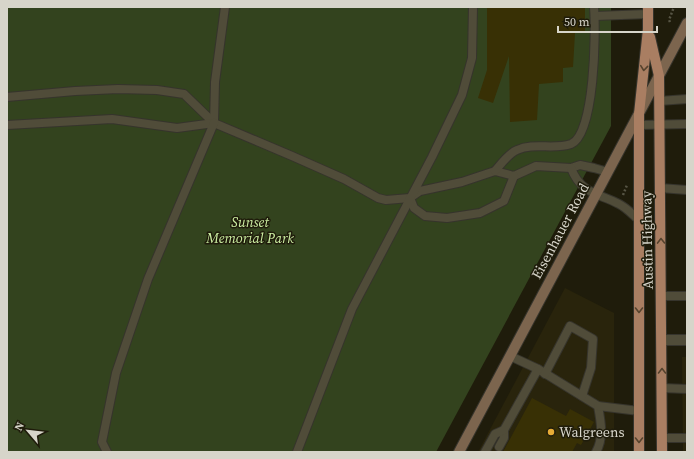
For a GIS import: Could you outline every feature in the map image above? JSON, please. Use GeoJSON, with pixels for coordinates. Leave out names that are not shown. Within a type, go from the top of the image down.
{"type":"FeatureCollection","features":[{"type":"Feature","properties":{"kind":"main road","name":"Austin Highway"},"geometry":{"type":"LineString","coordinates":[[639,452],[639,114],[648,29],[648,11]]}},
{"type":"Feature","properties":{"kind":"main road","name":"Eisenhauer Road"},"geometry":{"type":"LineString","coordinates":[[459,452],[687,23]]}},
{"type":"Feature","properties":{"kind":"main road","name":"Austin Highway"},"geometry":{"type":"LineString","coordinates":[[648,29],[659,76],[662,296],[662,452]]}},
{"type":"Feature","properties":{"kind":"street"},"geometry":{"type":"LineString","coordinates":[[662,340],[687,340]]}},
{"type":"Feature","properties":{"kind":"lane"},"geometry":{"type":"LineString","coordinates":[[107,452],[102,442],[116,373],[148,279],[214,123],[215,82],[225,7]]}},
{"type":"Feature","properties":{"kind":"lane"},"geometry":{"type":"LineString","coordinates":[[297,452],[352,309],[432,157],[462,95],[472,58],[473,7]]}},
{"type":"Feature","properties":{"kind":"lane"},"geometry":{"type":"LineString","coordinates":[[7,97],[118,89],[157,90],[184,94],[214,123],[344,179],[378,198],[386,200],[410,198],[420,191],[462,182],[495,171],[516,150],[535,146],[558,147],[573,144],[581,132],[588,116],[592,81],[595,16],[594,7]]}},
{"type":"Feature","properties":{"kind":"lane"},"geometry":{"type":"LineString","coordinates":[[595,16],[648,11]]}},
{"type":"Feature","properties":{"kind":"lane"},"geometry":{"type":"LineString","coordinates":[[659,101],[687,99]]}},
{"type":"Feature","properties":{"kind":"lane"},"geometry":{"type":"LineString","coordinates":[[7,125],[112,119],[177,128],[214,123]]}},
{"type":"Feature","properties":{"kind":"lane"},"geometry":{"type":"LineString","coordinates":[[639,125],[687,124]]}},
{"type":"Feature","properties":{"kind":"lane"},"geometry":{"type":"LineString","coordinates":[[495,171],[514,176],[536,166],[571,168],[580,165],[608,172]]}},
{"type":"Feature","properties":{"kind":"lane"},"geometry":{"type":"LineString","coordinates":[[571,168],[574,176],[579,182],[596,195],[619,204],[639,220]]}},
{"type":"Feature","properties":{"kind":"lane"},"geometry":{"type":"LineString","coordinates":[[410,198],[414,208],[425,216],[447,218],[480,213],[504,202],[514,176]]}},
{"type":"Feature","properties":{"kind":"lane"},"geometry":{"type":"LineString","coordinates":[[660,188],[687,190]]}},
{"type":"Feature","properties":{"kind":"lane"},"geometry":{"type":"LineString","coordinates":[[662,296],[687,296]]}},
{"type":"Feature","properties":{"kind":"lane"},"geometry":{"type":"LineString","coordinates":[[545,374],[570,326],[593,339],[591,368],[582,396]]}},
{"type":"Feature","properties":{"kind":"lane"},"geometry":{"type":"LineString","coordinates":[[510,356],[538,370],[598,406],[639,411]]}},
{"type":"Feature","properties":{"kind":"lane"},"geometry":{"type":"LineString","coordinates":[[499,447],[504,438],[504,430],[538,370]]}},
{"type":"Feature","properties":{"kind":"lane"},"geometry":{"type":"LineString","coordinates":[[662,388],[687,389]]}},
{"type":"Feature","properties":{"kind":"lane"},"geometry":{"type":"LineString","coordinates":[[596,452],[600,446],[602,423],[598,406]]}},
{"type":"Feature","properties":{"kind":"lane"},"geometry":{"type":"LineString","coordinates":[[485,452],[495,434],[504,430]]}},
{"type":"Feature","properties":{"kind":"lane"},"geometry":{"type":"LineString","coordinates":[[662,438],[687,438]]}},
{"type":"Feature","properties":{"kind":"path"},"geometry":{"type":"LineString","coordinates":[[669,20],[674,7]]}},
{"type":"Feature","properties":{"kind":"shaded area"},"geometry":{"type":"Polygon","coordinates":[[[565,288],[614,313],[614,452],[478,452],[565,288]]]}},
{"type":"Feature","properties":{"kind":"shaded area"},"geometry":{"type":"Polygon","coordinates":[[[682,357],[687,357],[687,452],[683,452],[682,357]]]}},
{"type":"Feature","properties":{"kind":"green space","name":"Sunset Memorial Park"},"geometry":{"type":"Polygon","coordinates":[[[7,7],[611,7],[611,126],[436,452],[7,452],[7,7]]]}},
{"type":"Feature","properties":{"kind":"building"},"geometry":{"type":"Polygon","coordinates":[[[487,7],[585,7],[585,32],[575,33],[573,67],[563,68],[563,82],[539,84],[537,120],[510,122],[509,56],[493,103],[478,98],[487,70],[487,7]]]}},
{"type":"Feature","properties":{"kind":"building","name":"Walgreens"},"geometry":{"type":"Polygon","coordinates":[[[532,398],[566,416],[570,409],[594,422],[581,445],[577,443],[572,452],[503,452],[532,398]]]}},
{"type":"Feature","properties":{"kind":"place","name":"Walgreens"},"geometry":{"type":"Point","coordinates":[551,432]}}]}
